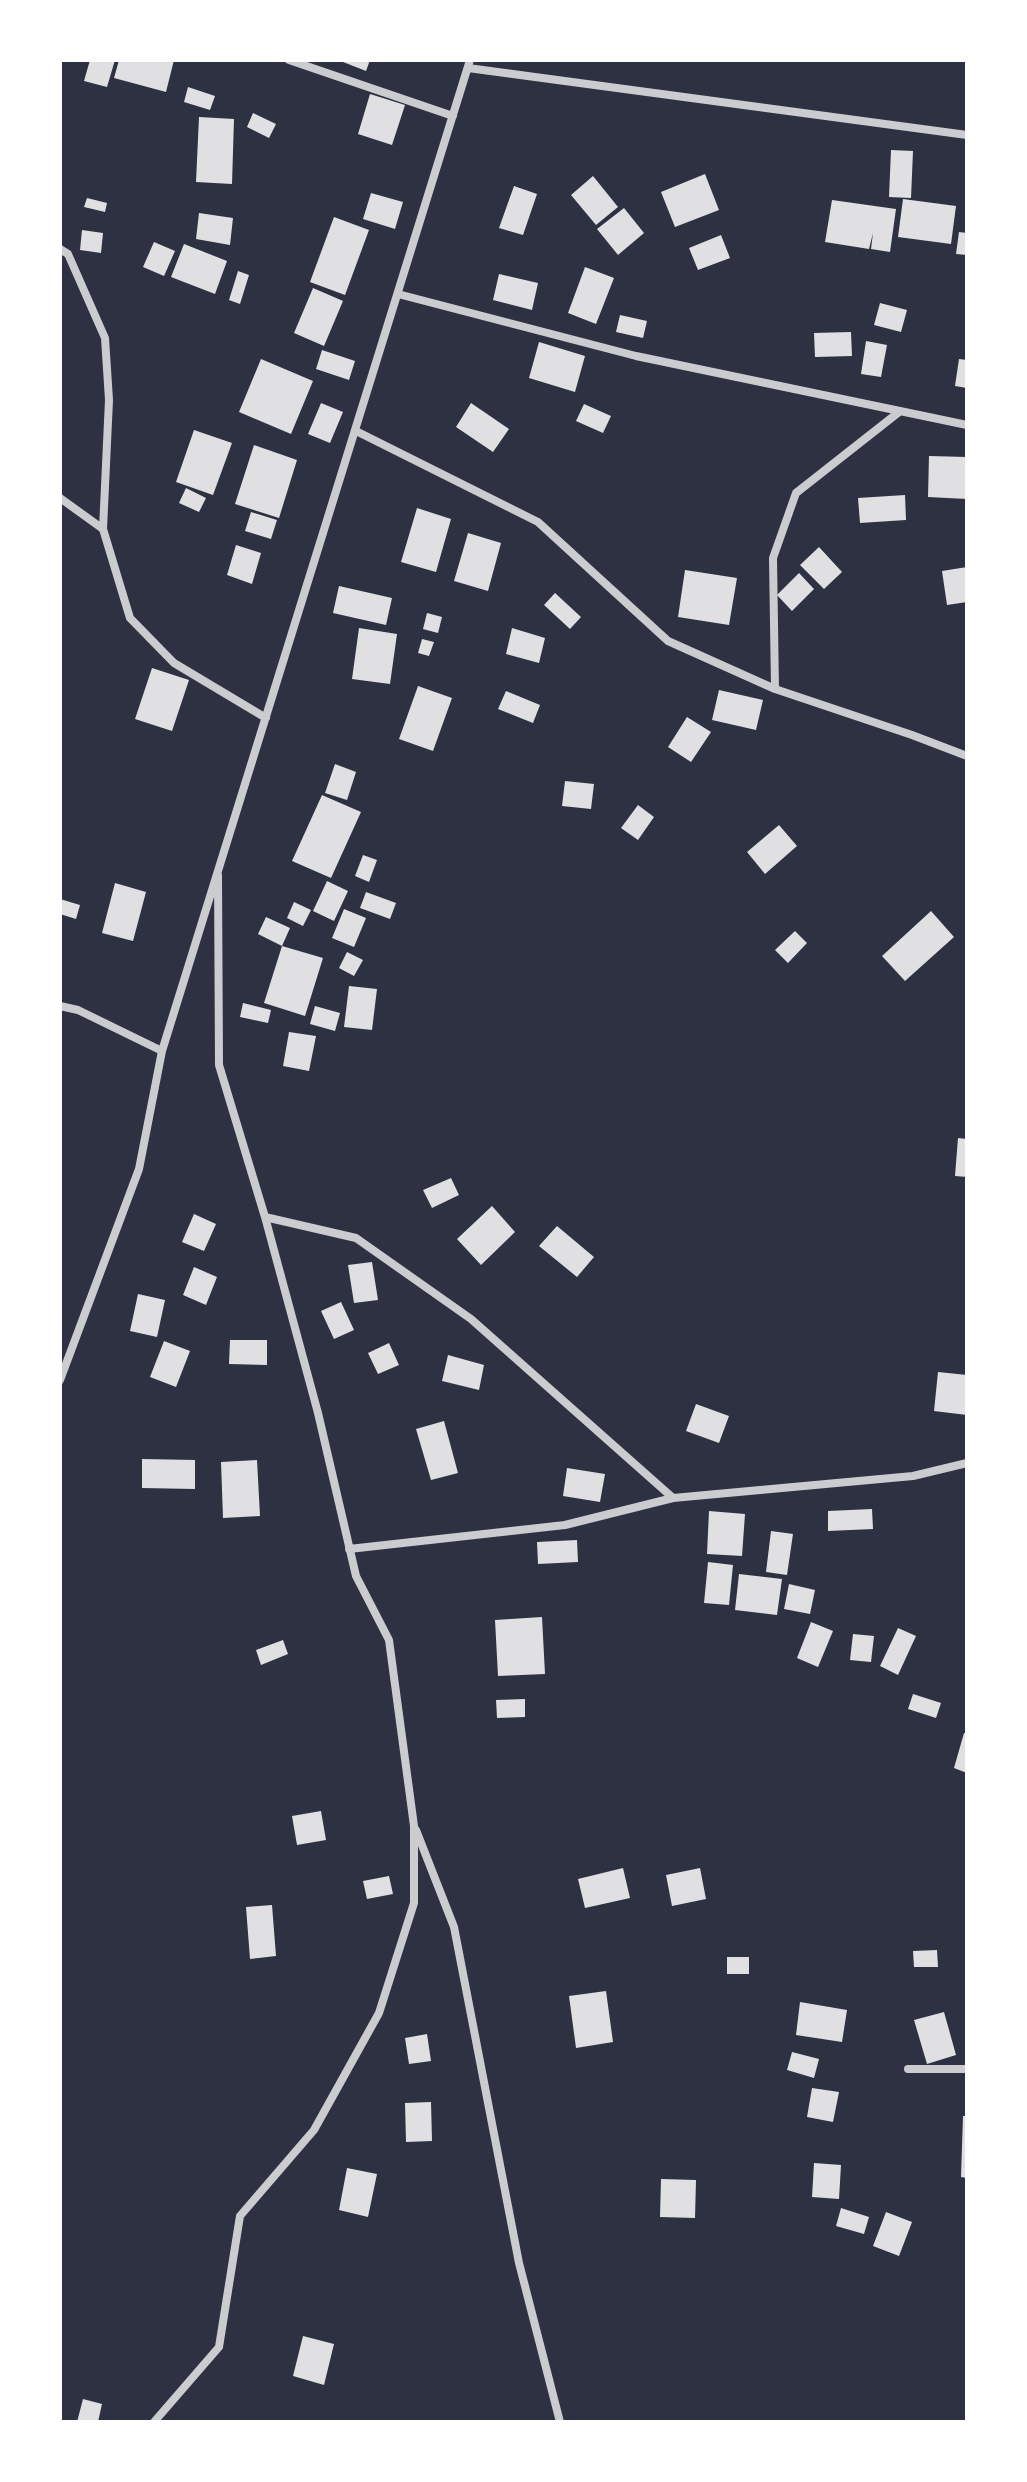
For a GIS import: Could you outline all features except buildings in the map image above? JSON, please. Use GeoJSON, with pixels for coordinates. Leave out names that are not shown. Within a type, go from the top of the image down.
{"type":"FeatureCollection","features":[{"type":"Feature","properties":{"kind":"street"},"geometry":{"type":"LineString","coordinates":[[289,60],[453,116]]}},
{"type":"Feature","properties":{"kind":"street"},"geometry":{"type":"LineString","coordinates":[[60,1380],[139,1169],[162,1051],[469,64],[967,135]]}},
{"type":"Feature","properties":{"kind":"street"},"geometry":{"type":"LineString","coordinates":[[60,249],[68,254],[105,338],[109,400],[103,529],[130,618],[174,663],[266,718]]}},
{"type":"Feature","properties":{"kind":"street"},"geometry":{"type":"LineString","coordinates":[[398,294],[636,356],[967,425]]}},
{"type":"Feature","properties":{"kind":"street"},"geometry":{"type":"LineString","coordinates":[[775,689],[773,558],[796,493],[899,412]]}},
{"type":"Feature","properties":{"kind":"street"},"geometry":{"type":"LineString","coordinates":[[356,431],[538,522],[668,641],[775,689],[967,756]]}},
{"type":"Feature","properties":{"kind":"street"},"geometry":{"type":"LineString","coordinates":[[60,498],[103,529]]}},
{"type":"Feature","properties":{"kind":"street"},"geometry":{"type":"LineString","coordinates":[[154,2422],[219,2347],[240,2216],[314,2130],[379,2013],[414,1903],[414,1826],[389,1640],[356,1576],[318,1413],[265,1217],[219,1065],[218,875]]}},
{"type":"Feature","properties":{"kind":"street"},"geometry":{"type":"LineString","coordinates":[[60,1006],[78,1010],[162,1051]]}},
{"type":"Feature","properties":{"kind":"street"},"geometry":{"type":"LineString","coordinates":[[265,1217],[356,1238],[471,1319],[673,1498]]}},
{"type":"Feature","properties":{"kind":"street"},"geometry":{"type":"LineString","coordinates":[[349,1549],[565,1525],[673,1498],[913,1476],[967,1463]]}},
{"type":"Feature","properties":{"kind":"street"},"geometry":{"type":"LineString","coordinates":[[414,1826],[454,1927],[519,2263],[560,2422]]}},
{"type":"Feature","properties":{"kind":"street"},"geometry":{"type":"LineString","coordinates":[[908,2069],[967,2069]]}}]}
